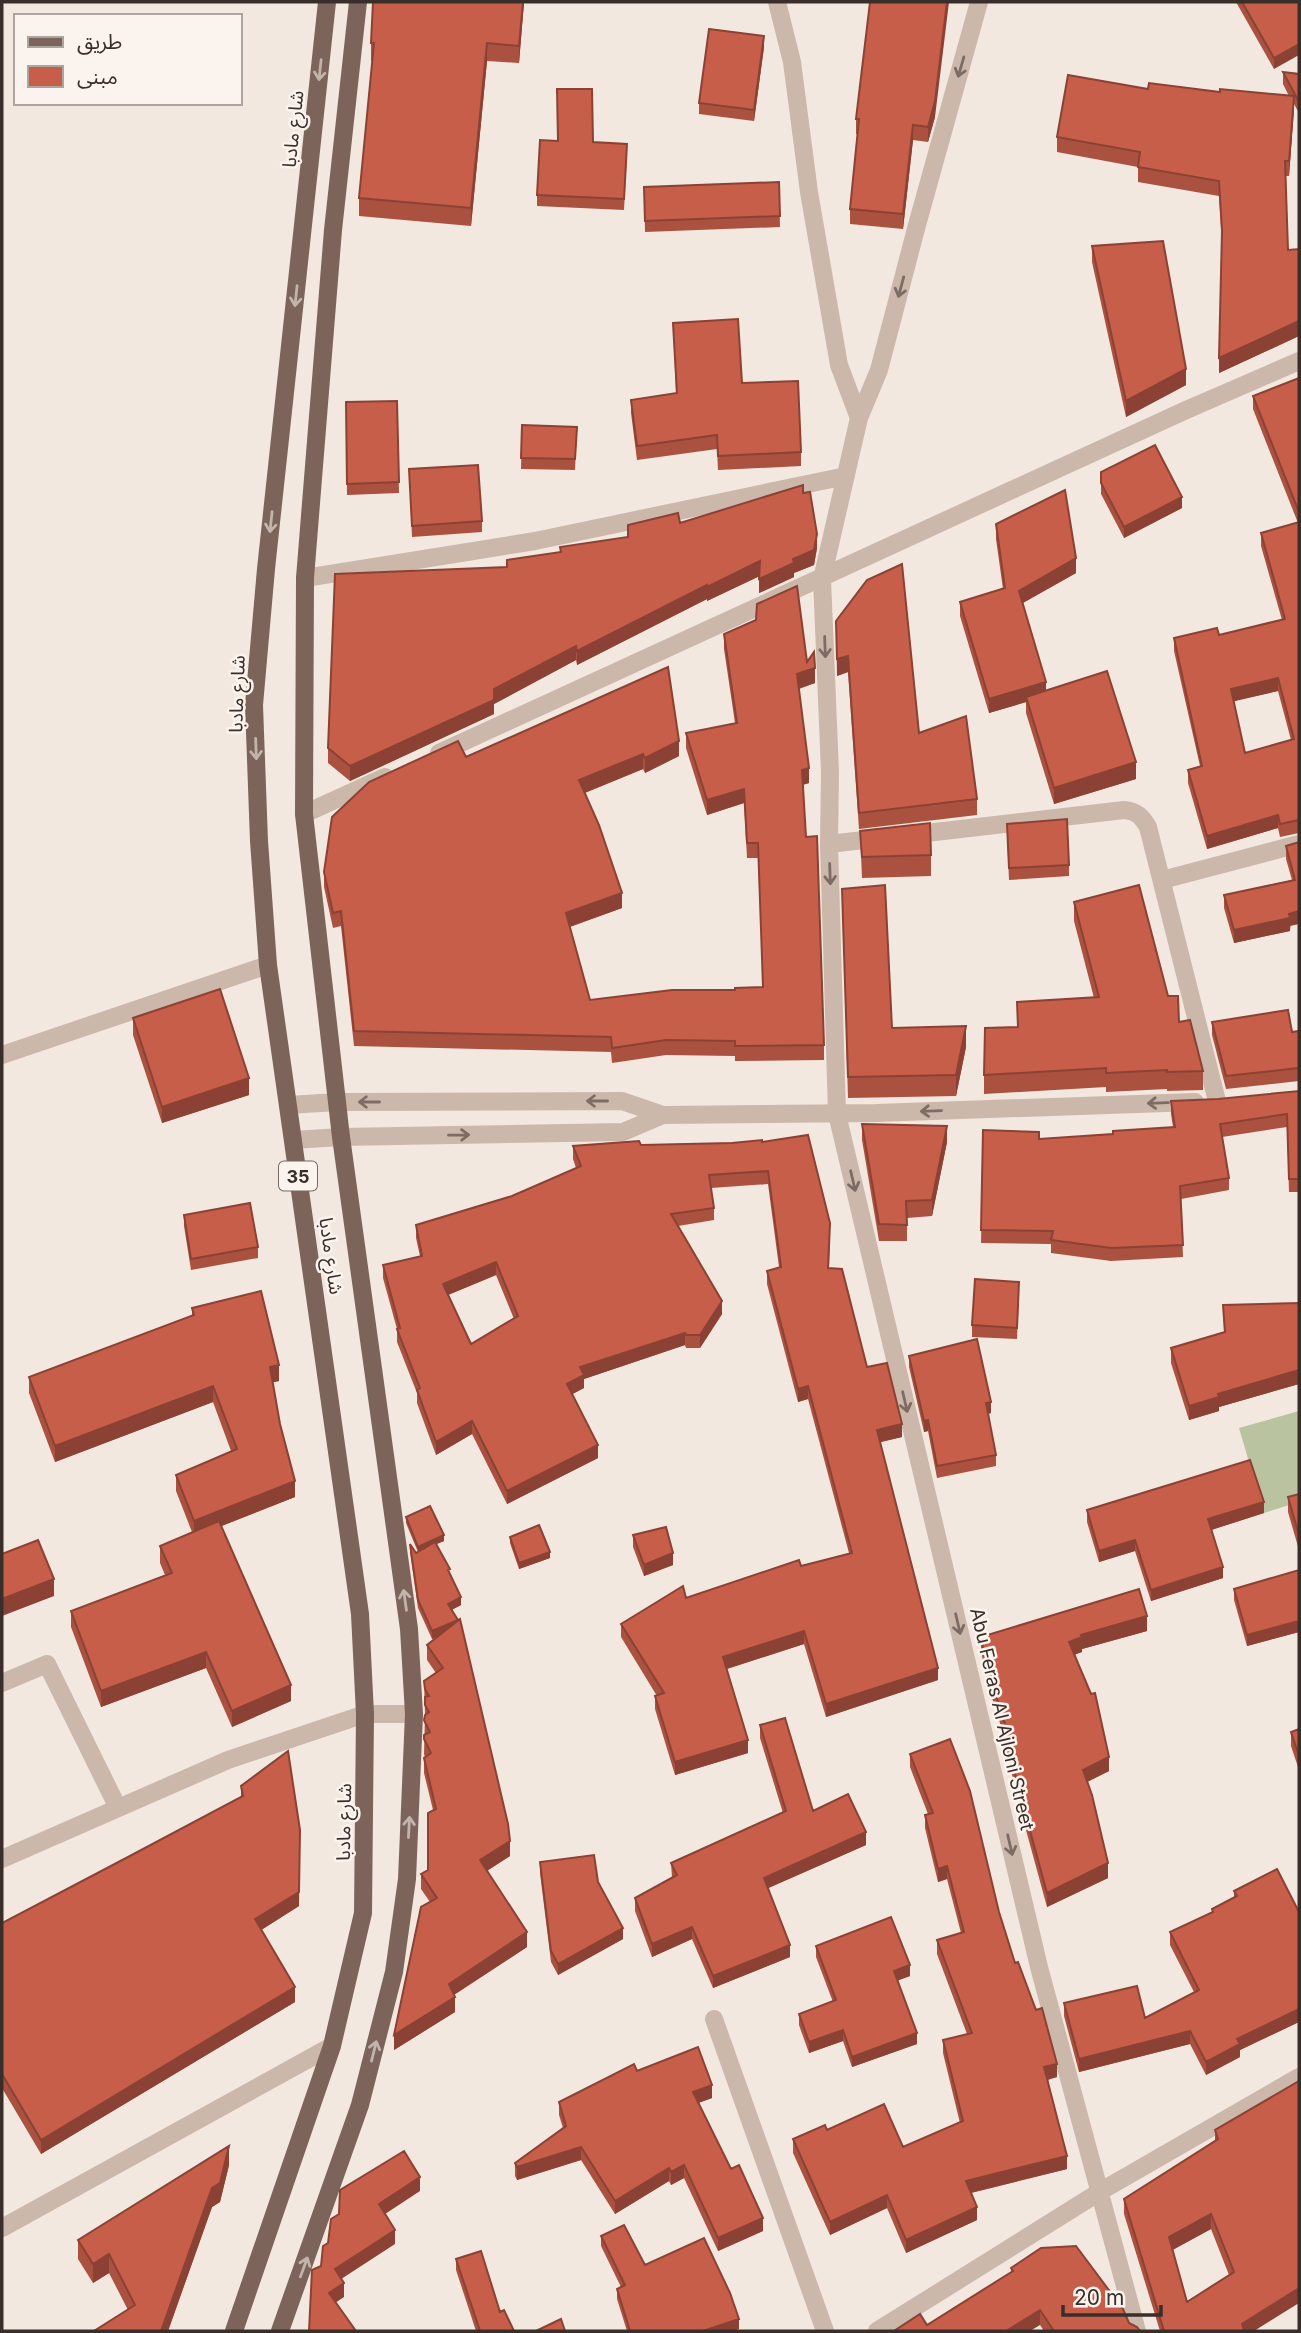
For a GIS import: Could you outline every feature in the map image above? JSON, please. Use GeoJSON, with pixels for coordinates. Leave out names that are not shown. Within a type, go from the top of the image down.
{"type":"FeatureCollection","features":[{"type":"Feature","properties":{"kind":"main road","name":"شارع مادبا"},"geometry":{"type":"LineString","coordinates":[[234,2331],[332,2046],[363,1913],[365,1714],[360,1614],[268,965],[259,841],[254,705],[327,2]]}},
{"type":"Feature","properties":{"kind":"main road","name":"شارع مادبا"},"geometry":{"type":"LineString","coordinates":[[280,2331],[360,2105],[394,1972],[407,1879],[414,1714],[408,1629],[341,1137],[304,814],[305,578],[333,230],[358,2]]}},
{"type":"Feature","properties":{"kind":"street"},"geometry":{"type":"LineString","coordinates":[[777,2],[792,62],[809,192],[839,365],[859,418]]}},
{"type":"Feature","properties":{"kind":"street","name":"Abu Feras Al Ajloni Street"},"geometry":{"type":"LineString","coordinates":[[979,2],[879,370],[859,418],[822,579],[830,772],[829,844],[837,1114],[1039,1967],[1137,2331]]}},
{"type":"Feature","properties":{"kind":"street"},"geometry":{"type":"LineString","coordinates":[[304,814],[1299,360]]}},
{"type":"Feature","properties":{"kind":"street"},"geometry":{"type":"LineString","coordinates":[[305,578],[536,541],[846,476]]}},
{"type":"Feature","properties":{"kind":"street"},"geometry":{"type":"LineString","coordinates":[[288,1105],[338,1102],[622,1101],[663,1115],[837,1114],[1224,1100],[1149,827],[1132,810],[829,844]]}},
{"type":"Feature","properties":{"kind":"street"},"geometry":{"type":"LineString","coordinates":[[1162,880],[1299,844]]}},
{"type":"Feature","properties":{"kind":"street"},"geometry":{"type":"LineString","coordinates":[[2,1055],[268,965]]}},
{"type":"Feature","properties":{"kind":"street"},"geometry":{"type":"LineString","coordinates":[[293,1140],[623,1132],[663,1115]]}},
{"type":"Feature","properties":{"kind":"street"},"geometry":{"type":"LineString","coordinates":[[2,1683],[47,1664],[118,1808]]}},
{"type":"Feature","properties":{"kind":"street"},"geometry":{"type":"LineString","coordinates":[[2,1859],[229,1760],[365,1714],[414,1714]]}},
{"type":"Feature","properties":{"kind":"street"},"geometry":{"type":"LineString","coordinates":[[714,2019],[825,2331]]}},
{"type":"Feature","properties":{"kind":"street"},"geometry":{"type":"LineString","coordinates":[[2,2228],[332,2046]]}},
{"type":"Feature","properties":{"kind":"street"},"geometry":{"type":"LineString","coordinates":[[877,2331],[1101,2190],[1299,2077]]}},
{"type":"Feature","properties":{"kind":"green space"},"geometry":{"type":"Polygon","coordinates":[[[1299,1411],[1299,1502],[1264,1513],[1239,1428],[1299,1411]]]}},
{"type":"Feature","properties":{"kind":"building"},"geometry":{"type":"Polygon","coordinates":[[[373,2],[523,2],[519,46],[487,43],[471,208],[359,198],[374,43],[371,43],[373,2]]]}},
{"type":"Feature","properties":{"kind":"building"},"geometry":{"type":"Polygon","coordinates":[[[870,2],[947,2],[935,101],[928,127],[913,125],[903,214],[850,209],[859,119],[856,119],[870,2]]]}},
{"type":"Feature","properties":{"kind":"building"},"geometry":{"type":"Polygon","coordinates":[[[1242,2],[1299,2],[1299,44],[1274,58],[1242,2]]]}},
{"type":"Feature","properties":{"kind":"building"},"geometry":{"type":"Polygon","coordinates":[[[709,29],[764,36],[754,110],[699,103],[709,29]]]}},
{"type":"Feature","properties":{"kind":"building"},"geometry":{"type":"Polygon","coordinates":[[[1283,72],[1299,74],[1299,102],[1283,72]]]}},
{"type":"Feature","properties":{"kind":"building"},"geometry":{"type":"Polygon","coordinates":[[[1068,75],[1148,89],[1149,83],[1220,92],[1220,89],[1294,96],[1289,161],[1285,161],[1288,250],[1299,249],[1299,321],[1219,358],[1222,231],[1219,181],[1138,167],[1140,152],[1057,137],[1068,75]]]}},
{"type":"Feature","properties":{"kind":"building"},"geometry":{"type":"Polygon","coordinates":[[[557,89],[592,89],[593,142],[627,144],[624,199],[537,195],[540,140],[558,141],[557,89]]]}},
{"type":"Feature","properties":{"kind":"building"},"geometry":{"type":"Polygon","coordinates":[[[779,182],[780,216],[645,221],[644,187],[779,182]]]}},
{"type":"Feature","properties":{"kind":"building"},"geometry":{"type":"Polygon","coordinates":[[[1163,241],[1186,369],[1126,401],[1092,246],[1163,241]]]}},
{"type":"Feature","properties":{"kind":"building"},"geometry":{"type":"Polygon","coordinates":[[[738,319],[742,383],[798,381],[801,452],[718,456],[717,435],[637,446],[631,400],[677,393],[673,323],[738,319]]]}},
{"type":"Feature","properties":{"kind":"building"},"geometry":{"type":"Polygon","coordinates":[[[1299,378],[1299,512],[1253,396],[1299,378]]]}},
{"type":"Feature","properties":{"kind":"building"},"geometry":{"type":"Polygon","coordinates":[[[397,401],[399,482],[347,484],[346,402],[397,401]]]}},
{"type":"Feature","properties":{"kind":"building"},"geometry":{"type":"Polygon","coordinates":[[[522,425],[577,427],[575,459],[521,458],[522,425]]]}},
{"type":"Feature","properties":{"kind":"building"},"geometry":{"type":"Polygon","coordinates":[[[1155,445],[1182,497],[1124,527],[1101,483],[1101,472],[1155,445]]]}},
{"type":"Feature","properties":{"kind":"building"},"geometry":{"type":"Polygon","coordinates":[[[478,465],[482,521],[412,526],[409,469],[478,465]]]}},
{"type":"Feature","properties":{"kind":"building"},"geometry":{"type":"Polygon","coordinates":[[[803,485],[803,493],[810,492],[817,534],[814,550],[793,559],[794,563],[759,579],[760,561],[707,585],[577,651],[576,646],[494,689],[494,700],[350,766],[328,748],[335,574],[507,567],[507,560],[561,552],[560,547],[628,537],[628,525],[678,513],[680,523],[803,485]]]}},
{"type":"Feature","properties":{"kind":"building"},"geometry":{"type":"Polygon","coordinates":[[[1065,490],[1076,558],[1019,591],[1046,682],[989,699],[960,602],[1005,588],[996,524],[1065,490]]]}},
{"type":"Feature","properties":{"kind":"building"},"geometry":{"type":"Polygon","coordinates":[[[1299,522],[1299,820],[1280,824],[1278,815],[1207,836],[1188,770],[1202,766],[1174,638],[1217,628],[1219,635],[1285,619],[1261,533],[1299,522]],[[1278,678],[1231,689],[1245,753],[1294,739],[1278,678]]]}},
{"type":"Feature","properties":{"kind":"building"},"geometry":{"type":"Polygon","coordinates":[[[902,564],[919,733],[966,716],[977,799],[859,813],[848,656],[837,659],[836,621],[867,580],[902,564]]]}},
{"type":"Feature","properties":{"kind":"building"},"geometry":{"type":"Polygon","coordinates":[[[797,586],[807,662],[814,652],[815,668],[797,674],[809,768],[802,770],[806,837],[817,836],[824,1045],[735,1046],[735,1041],[666,1040],[612,1048],[611,1037],[354,1031],[341,911],[333,913],[324,872],[332,817],[369,782],[458,741],[466,757],[668,667],[679,741],[645,758],[643,754],[579,780],[599,825],[622,893],[566,913],[590,1000],[672,990],[763,987],[758,843],[747,843],[744,789],[707,800],[686,733],[737,723],[724,634],[756,620],[757,604],[797,586]]]}},
{"type":"Feature","properties":{"kind":"building"},"geometry":{"type":"Polygon","coordinates":[[[1107,671],[1136,762],[1054,788],[1026,697],[1107,671]]]}},
{"type":"Feature","properties":{"kind":"building"},"geometry":{"type":"Polygon","coordinates":[[[1067,819],[1069,865],[1009,868],[1007,824],[1067,819]]]}},
{"type":"Feature","properties":{"kind":"building"},"geometry":{"type":"Polygon","coordinates":[[[930,823],[931,855],[862,857],[860,831],[930,823]]]}},
{"type":"Feature","properties":{"kind":"building"},"geometry":{"type":"Polygon","coordinates":[[[1299,842],[1299,911],[1289,914],[1290,918],[1234,930],[1224,895],[1295,880],[1286,846],[1299,842]]]}},
{"type":"Feature","properties":{"kind":"building"},"geometry":{"type":"Polygon","coordinates":[[[885,885],[892,1028],[966,1026],[956,1075],[848,1077],[842,889],[885,885]]]}},
{"type":"Feature","properties":{"kind":"building"},"geometry":{"type":"Polygon","coordinates":[[[1139,885],[1168,996],[1178,996],[1179,1022],[1190,1020],[1203,1071],[1106,1073],[1106,1068],[984,1075],[985,1028],[1018,1027],[1017,1002],[1099,997],[1074,902],[1139,885]]]}},
{"type":"Feature","properties":{"kind":"building"},"geometry":{"type":"Polygon","coordinates":[[[220,989],[249,1078],[162,1107],[133,1018],[220,989]]]}},
{"type":"Feature","properties":{"kind":"building"},"geometry":{"type":"Polygon","coordinates":[[[1288,1010],[1292,1032],[1299,1031],[1299,1068],[1226,1076],[1212,1022],[1288,1010]]]}},
{"type":"Feature","properties":{"kind":"building"},"geometry":{"type":"Polygon","coordinates":[[[1299,1091],[1299,1179],[1289,1179],[1287,1114],[1220,1124],[1229,1178],[1180,1186],[1183,1245],[1111,1248],[1051,1240],[1053,1231],[981,1230],[983,1130],[1039,1132],[1039,1139],[1175,1127],[1171,1101],[1299,1091]]]}},
{"type":"Feature","properties":{"kind":"building"},"geometry":{"type":"Polygon","coordinates":[[[862,1124],[947,1126],[932,1200],[906,1201],[907,1225],[879,1224],[862,1124]]]}},
{"type":"Feature","properties":{"kind":"building"},"geometry":{"type":"Polygon","coordinates":[[[808,1135],[830,1223],[828,1268],[842,1269],[867,1367],[887,1363],[902,1424],[877,1430],[938,1668],[826,1704],[804,1631],[723,1657],[748,1740],[675,1762],[655,1696],[664,1693],[621,1624],[683,1586],[686,1598],[799,1560],[801,1566],[852,1553],[808,1386],[798,1389],[767,1271],[781,1267],[768,1171],[709,1175],[714,1208],[671,1214],[722,1301],[700,1335],[685,1333],[580,1367],[584,1375],[567,1384],[598,1445],[507,1491],[472,1421],[436,1442],[417,1390],[420,1388],[397,1329],[400,1328],[383,1265],[422,1256],[416,1225],[512,1196],[581,1166],[573,1146],[639,1141],[641,1145],[762,1142],[808,1135]],[[496,1262],[443,1284],[471,1344],[518,1316],[496,1262]]]}},
{"type":"Feature","properties":{"kind":"building"},"geometry":{"type":"Polygon","coordinates":[[[250,1203],[258,1247],[191,1259],[184,1215],[250,1203]]]}},
{"type":"Feature","properties":{"kind":"building"},"geometry":{"type":"Polygon","coordinates":[[[975,1279],[1019,1282],[1017,1328],[972,1325],[975,1279]]]}},
{"type":"Feature","properties":{"kind":"building"},"geometry":{"type":"Polygon","coordinates":[[[261,1291],[279,1365],[270,1367],[280,1424],[295,1481],[194,1521],[176,1475],[237,1449],[213,1386],[55,1446],[29,1377],[194,1315],[192,1308],[261,1291]]]}},
{"type":"Feature","properties":{"kind":"building"},"geometry":{"type":"Polygon","coordinates":[[[1299,1303],[1299,1370],[1218,1394],[1219,1397],[1189,1406],[1171,1348],[1225,1332],[1223,1305],[1299,1303]]]}},
{"type":"Feature","properties":{"kind":"building"},"geometry":{"type":"Polygon","coordinates":[[[977,1339],[991,1402],[986,1403],[996,1455],[937,1466],[928,1420],[924,1421],[909,1356],[977,1339]]]}},
{"type":"Feature","properties":{"kind":"building"},"geometry":{"type":"Polygon","coordinates":[[[1250,1460],[1264,1502],[1208,1519],[1223,1567],[1151,1590],[1135,1540],[1099,1551],[1087,1510],[1250,1460]]]}},
{"type":"Feature","properties":{"kind":"building"},"geometry":{"type":"Polygon","coordinates":[[[1299,1494],[1299,1535],[1288,1497],[1299,1494]]]}},
{"type":"Feature","properties":{"kind":"building"},"geometry":{"type":"Polygon","coordinates":[[[430,1506],[444,1535],[418,1547],[406,1517],[430,1506]]]}},
{"type":"Feature","properties":{"kind":"building"},"geometry":{"type":"Polygon","coordinates":[[[219,1521],[291,1685],[232,1711],[206,1652],[101,1691],[71,1611],[172,1573],[160,1546],[219,1521]]]}},
{"type":"Feature","properties":{"kind":"building"},"geometry":{"type":"Polygon","coordinates":[[[539,1525],[550,1552],[519,1563],[510,1537],[539,1525]]]}},
{"type":"Feature","properties":{"kind":"building"},"geometry":{"type":"Polygon","coordinates":[[[666,1527],[673,1553],[644,1565],[633,1535],[666,1527]]]}},
{"type":"Feature","properties":{"kind":"building"},"geometry":{"type":"Polygon","coordinates":[[[38,1540],[54,1579],[2,1599],[2,1554],[38,1540]]]}},
{"type":"Feature","properties":{"kind":"building"},"geometry":{"type":"Polygon","coordinates":[[[435,1542],[461,1597],[448,1604],[458,1620],[432,1631],[418,1600],[410,1544],[416,1553],[435,1542]]]}},
{"type":"Feature","properties":{"kind":"building"},"geometry":{"type":"Polygon","coordinates":[[[1299,1570],[1299,1621],[1247,1635],[1234,1589],[1299,1570]]]}},
{"type":"Feature","properties":{"kind":"building"},"geometry":{"type":"Polygon","coordinates":[[[1139,1589],[1147,1616],[1081,1635],[1082,1637],[1069,1642],[1091,1694],[1095,1693],[1109,1757],[1083,1770],[1092,1795],[1108,1863],[1047,1893],[981,1637],[1139,1589]]]}},
{"type":"Feature","properties":{"kind":"building"},"geometry":{"type":"Polygon","coordinates":[[[460,1619],[510,1841],[480,1860],[527,1932],[449,1984],[455,1997],[394,2035],[421,1907],[437,1898],[421,1874],[428,1870],[428,1813],[436,1809],[424,1758],[431,1753],[424,1739],[424,1735],[430,1732],[424,1720],[429,1712],[425,1697],[429,1696],[424,1681],[443,1668],[427,1645],[460,1619]]]}},
{"type":"Feature","properties":{"kind":"building"},"geometry":{"type":"Polygon","coordinates":[[[785,1718],[813,1811],[848,1794],[866,1832],[764,1878],[790,1945],[713,1976],[692,1927],[652,1944],[635,1898],[677,1875],[671,1863],[786,1811],[760,1725],[785,1718]]]}},
{"type":"Feature","properties":{"kind":"building"},"geometry":{"type":"Polygon","coordinates":[[[1299,1729],[1299,1756],[1291,1732],[1299,1729]]]}},
{"type":"Feature","properties":{"kind":"building"},"geometry":{"type":"Polygon","coordinates":[[[950,1739],[970,1791],[999,1912],[1015,1963],[1018,1962],[1036,2010],[1042,2008],[1057,2064],[1044,2067],[1067,2156],[966,2181],[977,2207],[906,2240],[887,2195],[830,2222],[793,2139],[825,2125],[827,2130],[884,2104],[903,2147],[963,2121],[943,2040],[972,2033],[937,1940],[964,1932],[947,1866],[938,1869],[925,1815],[933,1813],[910,1754],[950,1739]]]}},
{"type":"Feature","properties":{"kind":"building"},"geometry":{"type":"Polygon","coordinates":[[[288,1751],[300,1830],[299,1892],[255,1919],[295,1987],[41,2140],[2,2074],[2,1923],[243,1796],[241,1786],[288,1751]]]}},
{"type":"Feature","properties":{"kind":"building"},"geometry":{"type":"Polygon","coordinates":[[[594,1855],[598,1882],[623,1928],[558,1964],[551,1951],[540,1862],[594,1855]]]}},
{"type":"Feature","properties":{"kind":"building"},"geometry":{"type":"Polygon","coordinates":[[[1277,1869],[1299,1912],[1299,2009],[1237,2039],[1240,2044],[1206,2062],[1190,2031],[1079,2059],[1064,2003],[1137,1986],[1145,2018],[1199,1990],[1170,1932],[1213,1912],[1212,1909],[1237,1896],[1234,1891],[1277,1869]]]}},
{"type":"Feature","properties":{"kind":"building"},"geometry":{"type":"Polygon","coordinates":[[[891,1917],[910,1965],[894,1971],[917,2033],[852,2057],[843,2030],[809,2042],[799,2014],[836,2000],[816,1946],[891,1917]]]}},
{"type":"Feature","properties":{"kind":"building"},"geometry":{"type":"Polygon","coordinates":[[[698,2047],[712,2085],[693,2092],[731,2169],[739,2165],[763,2218],[718,2238],[684,2165],[671,2172],[669,2168],[615,2201],[581,2147],[517,2167],[515,2163],[566,2126],[559,2102],[634,2064],[637,2071],[698,2047]]]}},
{"type":"Feature","properties":{"kind":"building"},"geometry":{"type":"Polygon","coordinates":[[[1299,2081],[1299,2288],[1242,2324],[1244,2331],[1164,2331],[1124,2199],[1218,2139],[1215,2130],[1299,2081]],[[1211,2214],[1169,2237],[1187,2302],[1234,2272],[1211,2214]]]}},
{"type":"Feature","properties":{"kind":"building"},"geometry":{"type":"Polygon","coordinates":[[[229,2146],[220,2183],[212,2188],[161,2331],[94,2331],[135,2305],[109,2254],[93,2264],[78,2240],[229,2146]]]}},
{"type":"Feature","properties":{"kind":"building"},"geometry":{"type":"Polygon","coordinates":[[[404,2151],[420,2177],[379,2204],[395,2230],[335,2269],[344,2283],[329,2293],[356,2331],[309,2331],[312,2270],[321,2266],[323,2246],[328,2243],[331,2219],[339,2214],[340,2190],[404,2151]]]}},
{"type":"Feature","properties":{"kind":"building"},"geometry":{"type":"Polygon","coordinates":[[[624,2225],[645,2265],[704,2238],[739,2319],[703,2331],[630,2331],[617,2289],[625,2285],[601,2236],[624,2225]]]}},
{"type":"Feature","properties":{"kind":"building"},"geometry":{"type":"Polygon","coordinates":[[[1076,2246],[1123,2309],[1129,2323],[1140,2331],[1054,2331],[1040,2310],[1006,2331],[894,2331],[920,2314],[927,2325],[1013,2271],[1011,2268],[1041,2248],[1076,2246]]]}},
{"type":"Feature","properties":{"kind":"building"},"geometry":{"type":"Polygon","coordinates":[[[481,2251],[500,2312],[504,2310],[514,2331],[480,2331],[456,2259],[481,2251]]]}},
{"type":"Feature","properties":{"kind":"building"},"geometry":{"type":"Polygon","coordinates":[[[561,2319],[565,2331],[536,2331],[561,2319]]]}}]}
